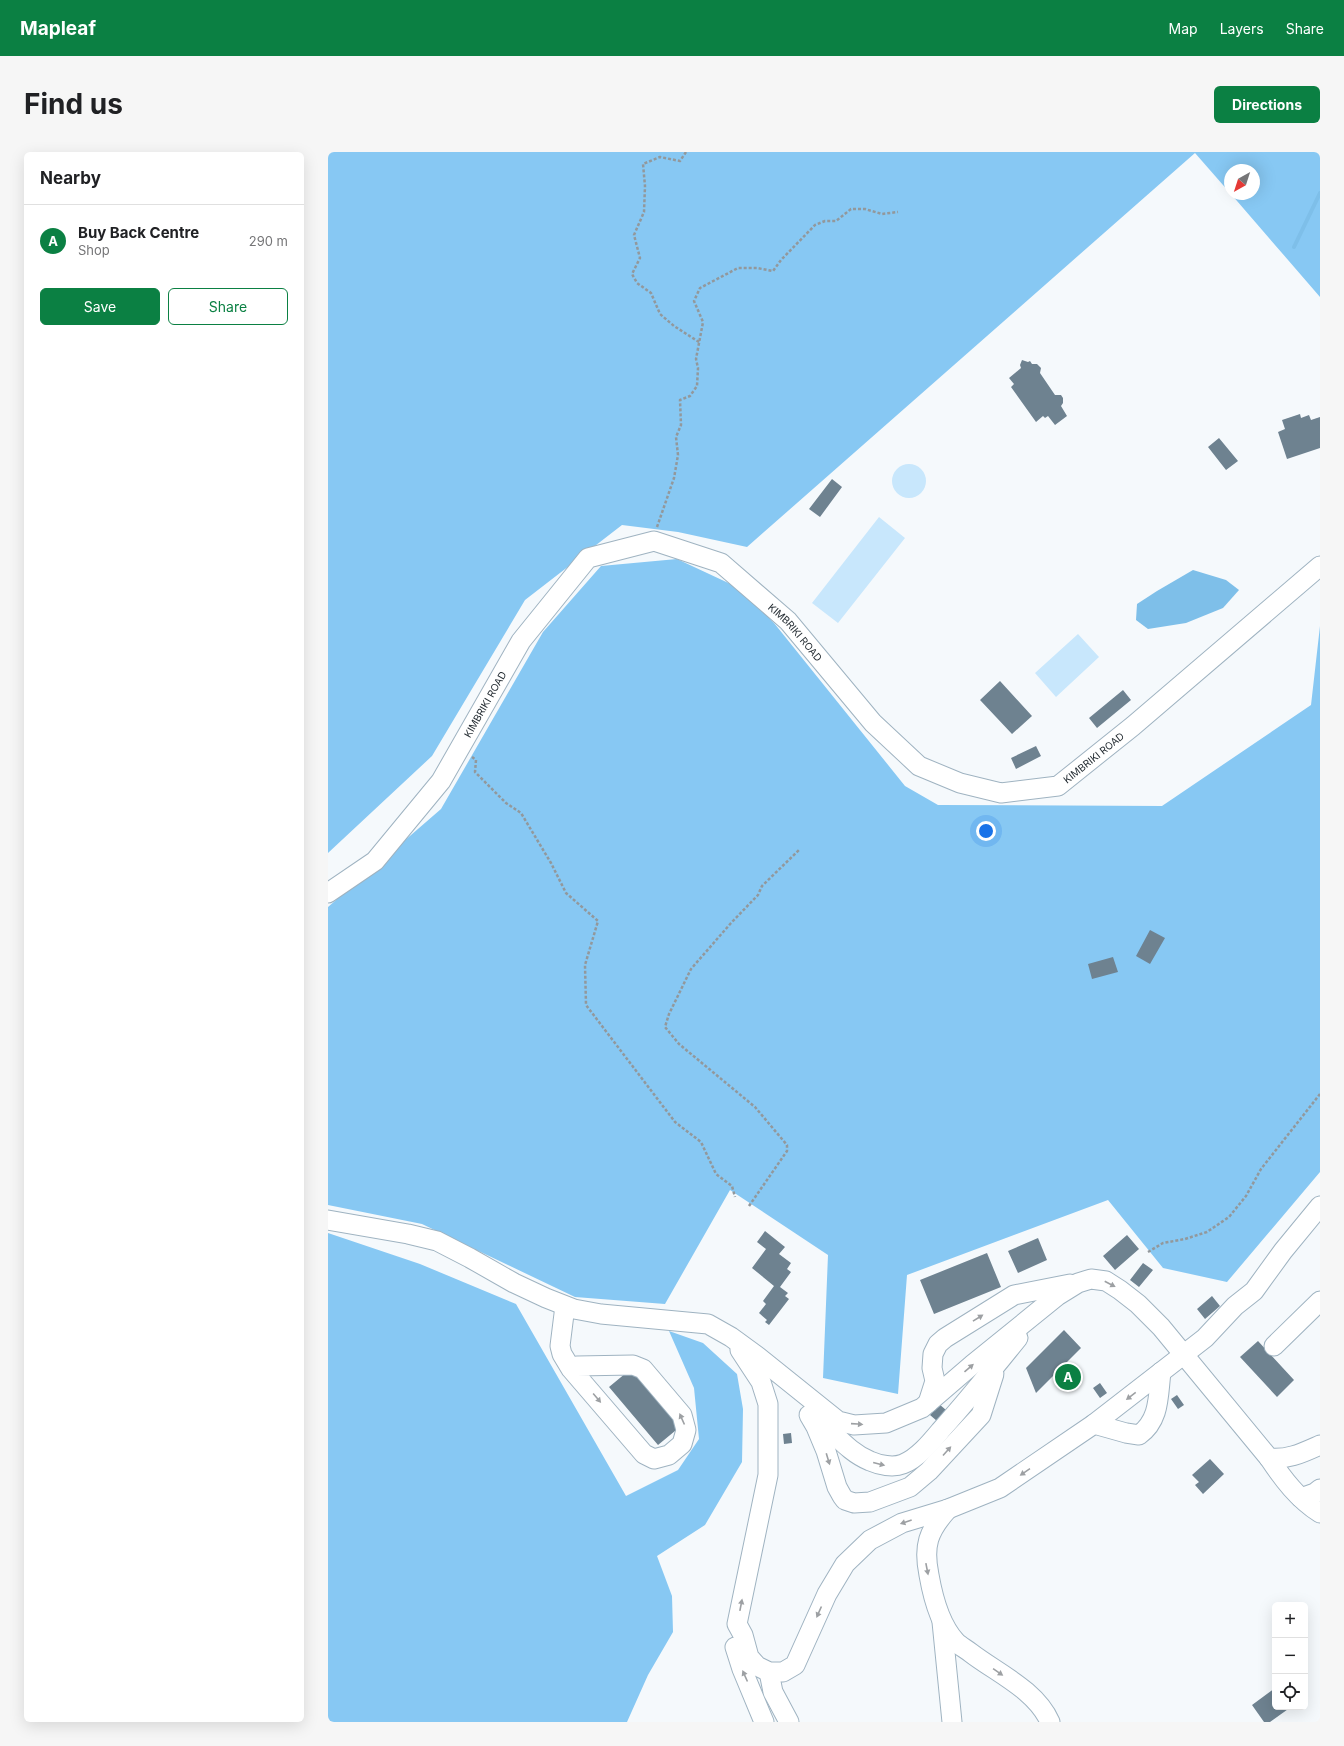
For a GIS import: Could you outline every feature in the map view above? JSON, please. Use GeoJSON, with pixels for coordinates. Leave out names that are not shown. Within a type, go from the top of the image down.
{"type":"FeatureCollection","features":[{"type":"Feature","properties":{"kind":"street","name":"KIMBRIKI ROAD"},"geometry":{"type":"LineString","coordinates":[[328,893],[375,861],[442,781],[521,642],[588,558],[654,541],[721,563],[788,621],[873,724],[919,766],[960,783],[1001,793],[1058,786],[1133,726],[1320,566]]}},
{"type":"Feature","properties":{"kind":"street"},"geometry":{"type":"LineString","coordinates":[[737,1624],[743,1635],[749,1657],[757,1666],[769,1672],[783,1672],[795,1665],[831,1588],[845,1564],[870,1540],[902,1523],[948,1509],[1000,1488],[1094,1424],[1205,1338],[1235,1306],[1254,1291],[1283,1251],[1320,1206]]}},
{"type":"Feature","properties":{"kind":"street"},"geometry":{"type":"LineString","coordinates":[[328,1220],[408,1234],[437,1241],[514,1283],[566,1306],[601,1314],[708,1324],[731,1337],[777,1380],[806,1411],[831,1430],[852,1452],[871,1462],[889,1466],[902,1465],[917,1456],[961,1409],[1041,1309]]}},
{"type":"Feature","properties":{"kind":"street"},"geometry":{"type":"LineString","coordinates":[[928,1403],[935,1381],[932,1368],[932,1354],[938,1344],[945,1338],[1014,1295],[1078,1283],[1091,1279],[1106,1281],[1138,1304],[1161,1327],[1269,1458],[1284,1479],[1307,1504],[1320,1513]]}},
{"type":"Feature","properties":{"kind":"street"},"geometry":{"type":"LineString","coordinates":[[751,1356],[838,1421],[854,1425],[886,1423],[916,1411],[928,1403],[1057,1296],[1078,1283]]}},
{"type":"Feature","properties":{"kind":"street"},"geometry":{"type":"LineString","coordinates":[[1274,1346],[1320,1301]]}},
{"type":"Feature","properties":{"kind":"street"},"geometry":{"type":"LineString","coordinates":[[566,1306],[560,1346],[562,1354],[571,1369],[644,1454],[654,1459],[668,1455],[682,1444],[686,1430],[682,1415],[642,1369],[633,1365],[577,1366],[571,1369]]}},
{"type":"Feature","properties":{"kind":"street"},"geometry":{"type":"LineString","coordinates":[[751,1356],[766,1380],[778,1408],[780,1467],[778,1484],[770,1510],[755,1538]]}},
{"type":"Feature","properties":{"kind":"street"},"geometry":{"type":"LineString","coordinates":[[751,1356],[768,1404],[768,1475],[737,1624],[735,1645],[764,1722]]}},
{"type":"Feature","properties":{"kind":"street"},"geometry":{"type":"LineString","coordinates":[[806,1411],[816,1427],[826,1451],[837,1487],[845,1500],[854,1503],[870,1502],[910,1487],[929,1471],[981,1415],[997,1364]]}},
{"type":"Feature","properties":{"kind":"street"},"geometry":{"type":"LineString","coordinates":[[1094,1424],[1139,1435],[1148,1428],[1155,1415],[1161,1372]]}},
{"type":"Feature","properties":{"kind":"street"},"geometry":{"type":"LineString","coordinates":[[1269,1458],[1281,1459],[1294,1456],[1320,1445]]}},
{"type":"Feature","properties":{"kind":"street"},"geometry":{"type":"LineString","coordinates":[[1301,1498],[1315,1493],[1320,1489]]}},
{"type":"Feature","properties":{"kind":"street"},"geometry":{"type":"LineString","coordinates":[[948,1509],[934,1524],[928,1540],[926,1562],[931,1588],[942,1621],[952,1722]]}},
{"type":"Feature","properties":{"kind":"street"},"geometry":{"type":"LineString","coordinates":[[942,1621],[956,1642],[1028,1693],[1048,1716],[1050,1722]]}},
{"type":"Feature","properties":{"kind":"street"},"geometry":{"type":"LineString","coordinates":[[769,1672],[772,1692],[789,1722]]}},
{"type":"Feature","properties":{"kind":"street"},"geometry":{"type":"LineString","coordinates":[[755,1699],[772,1692]]}},
{"type":"Feature","properties":{"kind":"path"},"geometry":{"type":"LineString","coordinates":[[686,152],[680,161],[660,157],[643,164],[645,186],[644,212],[634,236],[640,258],[632,274],[637,283],[651,293],[660,314],[674,326],[699,342]]}},
{"type":"Feature","properties":{"kind":"path"},"geometry":{"type":"LineString","coordinates":[[654,541],[674,478],[678,455],[676,437],[681,425],[680,400],[690,396],[697,386],[698,368],[696,359],[703,322],[694,301],[700,288],[738,268],[757,268],[773,271],[781,260],[814,225],[825,221],[836,221],[852,209],[882,214],[898,212]]}},
{"type":"Feature","properties":{"kind":"path"},"geometry":{"type":"LineString","coordinates":[[461,748],[476,760],[475,772],[506,803],[521,813],[551,863],[566,893],[598,921],[585,965],[586,1005],[675,1122],[701,1142],[716,1174],[732,1186],[735,1197]]}},
{"type":"Feature","properties":{"kind":"path"},"geometry":{"type":"LineString","coordinates":[[749,1206],[787,1151],[787,1145],[755,1107],[679,1044],[665,1027],[668,1014],[691,969],[731,923],[758,896],[762,886],[799,850]]}},
{"type":"Feature","properties":{"kind":"path"},"geometry":{"type":"LineString","coordinates":[[1148,1252],[1163,1243],[1185,1239],[1207,1232],[1229,1217],[1246,1196],[1262,1169],[1320,1094]]}},
{"type":"Feature","properties":{"kind":"shaded area"},"geometry":{"type":"Polygon","coordinates":[[[328,152],[1320,152],[1320,297],[1236,200],[1260,200],[1260,164],[1224,164],[1224,186],[1195,153],[747,547],[678,532],[622,525],[525,600],[432,756],[328,853],[328,152]]]}},
{"type":"Feature","properties":{"kind":"shaded area"},"geometry":{"type":"Polygon","coordinates":[[[912,464],[919,466],[924,471],[926,481],[924,491],[919,496],[906,498],[899,496],[894,491],[892,478],[894,471],[899,466],[912,464]]]}},
{"type":"Feature","properties":{"kind":"shaded area"},"geometry":{"type":"Polygon","coordinates":[[[879,517],[905,538],[838,623],[812,603],[879,517]]]}},
{"type":"Feature","properties":{"kind":"shaded area"},"geometry":{"type":"Polygon","coordinates":[[[677,559],[737,587],[774,623],[905,786],[938,805],[1162,806],[1311,705],[1320,626],[1320,1172],[1227,1282],[1163,1268],[1108,1200],[907,1275],[898,1394],[823,1378],[828,1255],[730,1190],[665,1304],[575,1297],[422,1224],[328,1205],[328,907],[441,809],[543,632],[601,566],[677,559]]]}},
{"type":"Feature","properties":{"kind":"shaded area"},"geometry":{"type":"Polygon","coordinates":[[[1193,570],[1226,580],[1239,590],[1223,608],[1186,623],[1148,629],[1136,620],[1137,604],[1193,570]]]}},
{"type":"Feature","properties":{"kind":"shaded area"},"geometry":{"type":"Polygon","coordinates":[[[1078,634],[1099,657],[1056,697],[1035,673],[1078,634]]]}},
{"type":"Feature","properties":{"kind":"shaded area"},"geometry":{"type":"Polygon","coordinates":[[[328,1233],[420,1264],[516,1304],[626,1496],[678,1470],[699,1439],[694,1388],[669,1331],[703,1343],[737,1374],[743,1409],[742,1462],[705,1525],[657,1556],[672,1596],[673,1632],[648,1675],[627,1722],[328,1722],[328,1233]]]}},
{"type":"Feature","properties":{"kind":"building"},"geometry":{"type":"Polygon","coordinates":[[[1022,360],[1028,362],[1030,361],[1032,364],[1037,364],[1041,368],[1040,373],[1055,395],[1061,395],[1063,398],[1063,403],[1061,406],[1067,416],[1055,425],[1048,416],[1045,418],[1043,416],[1036,422],[1011,387],[1014,384],[1009,378],[1021,368],[1020,365],[1022,360]]]}},
{"type":"Feature","properties":{"kind":"building"},"geometry":{"type":"Polygon","coordinates":[[[1300,414],[1301,418],[1309,415],[1311,420],[1320,417],[1320,448],[1287,459],[1278,432],[1285,429],[1282,420],[1300,414]]]}},
{"type":"Feature","properties":{"kind":"building"},"geometry":{"type":"Polygon","coordinates":[[[1219,438],[1238,461],[1226,470],[1208,447],[1219,438]]]}},
{"type":"Feature","properties":{"kind":"building"},"geometry":{"type":"Polygon","coordinates":[[[832,479],[842,487],[820,517],[809,509],[832,479]]]}},
{"type":"Feature","properties":{"kind":"building"},"geometry":{"type":"Polygon","coordinates":[[[1000,681],[1032,716],[1012,734],[980,700],[1000,681]]]}},
{"type":"Feature","properties":{"kind":"building"},"geometry":{"type":"Polygon","coordinates":[[[1123,690],[1131,700],[1097,728],[1089,718],[1123,690]]]}},
{"type":"Feature","properties":{"kind":"building"},"geometry":{"type":"Polygon","coordinates":[[[1036,746],[1041,756],[1016,769],[1011,758],[1036,746]]]}},
{"type":"Feature","properties":{"kind":"building"},"geometry":{"type":"Polygon","coordinates":[[[1150,930],[1165,938],[1150,964],[1136,956],[1150,930]]]}},
{"type":"Feature","properties":{"kind":"building"},"geometry":{"type":"Polygon","coordinates":[[[1113,957],[1118,972],[1092,979],[1088,964],[1113,957]]]}},
{"type":"Feature","properties":{"kind":"building"},"geometry":{"type":"Polygon","coordinates":[[[765,1231],[785,1247],[779,1254],[791,1263],[787,1269],[791,1272],[780,1287],[788,1293],[785,1296],[789,1299],[769,1325],[765,1322],[767,1320],[759,1313],[766,1304],[763,1301],[774,1286],[752,1268],[766,1249],[757,1242],[765,1231]]]}},
{"type":"Feature","properties":{"kind":"building"},"geometry":{"type":"Polygon","coordinates":[[[1127,1235],[1139,1249],[1115,1270],[1103,1256],[1127,1235]]]}},
{"type":"Feature","properties":{"kind":"building"},"geometry":{"type":"Polygon","coordinates":[[[1038,1238],[1047,1260],[1018,1273],[1008,1251],[1038,1238]]]}},
{"type":"Feature","properties":{"kind":"building"},"geometry":{"type":"Polygon","coordinates":[[[987,1253],[1001,1287],[934,1314],[920,1280],[987,1253]]]}},
{"type":"Feature","properties":{"kind":"building"},"geometry":{"type":"Polygon","coordinates":[[[1143,1263],[1153,1270],[1139,1287],[1130,1280],[1143,1263]]]}},
{"type":"Feature","properties":{"kind":"building"},"geometry":{"type":"Polygon","coordinates":[[[1212,1296],[1220,1306],[1205,1319],[1197,1309],[1212,1296]]]}},
{"type":"Feature","properties":{"kind":"building"},"geometry":{"type":"Polygon","coordinates":[[[1064,1330],[1081,1348],[1036,1393],[1026,1368],[1064,1330]]]}},
{"type":"Feature","properties":{"kind":"building"},"geometry":{"type":"Polygon","coordinates":[[[1258,1341],[1294,1380],[1277,1397],[1240,1357],[1258,1341]]]}},
{"type":"Feature","properties":{"kind":"building"},"geometry":{"type":"Polygon","coordinates":[[[632,1368],[681,1426],[658,1445],[609,1387],[632,1368]]]}},
{"type":"Feature","properties":{"kind":"building"},"geometry":{"type":"Polygon","coordinates":[[[1100,1383],[1107,1393],[1100,1398],[1093,1388],[1100,1383]]]}},
{"type":"Feature","properties":{"kind":"building"},"geometry":{"type":"Polygon","coordinates":[[[1177,1395],[1184,1405],[1178,1409],[1171,1399],[1177,1395]]]}},
{"type":"Feature","properties":{"kind":"building"},"geometry":{"type":"Polygon","coordinates":[[[939,1404],[946,1410],[937,1421],[930,1415],[939,1404]]]}},
{"type":"Feature","properties":{"kind":"building"},"geometry":{"type":"Polygon","coordinates":[[[791,1433],[792,1443],[784,1444],[783,1434],[791,1433]]]}},
{"type":"Feature","properties":{"kind":"building"},"geometry":{"type":"Polygon","coordinates":[[[1210,1459],[1224,1474],[1203,1494],[1195,1485],[1199,1482],[1192,1475],[1210,1459]]]}},
{"type":"Feature","properties":{"kind":"building"},"geometry":{"type":"Polygon","coordinates":[[[1272,1690],[1272,1710],[1287,1710],[1270,1722],[1264,1722],[1252,1705],[1272,1690]]]}},
{"type":"Feature","properties":{"kind":"waterway"},"geometry":{"type":"LineString","coordinates":[[1294,247],[1320,193]]}},
{"type":"Feature","properties":{"kind":"place","name":"Buy Back Centre"},"geometry":{"type":"Point","coordinates":[1068,1377]}}]}
